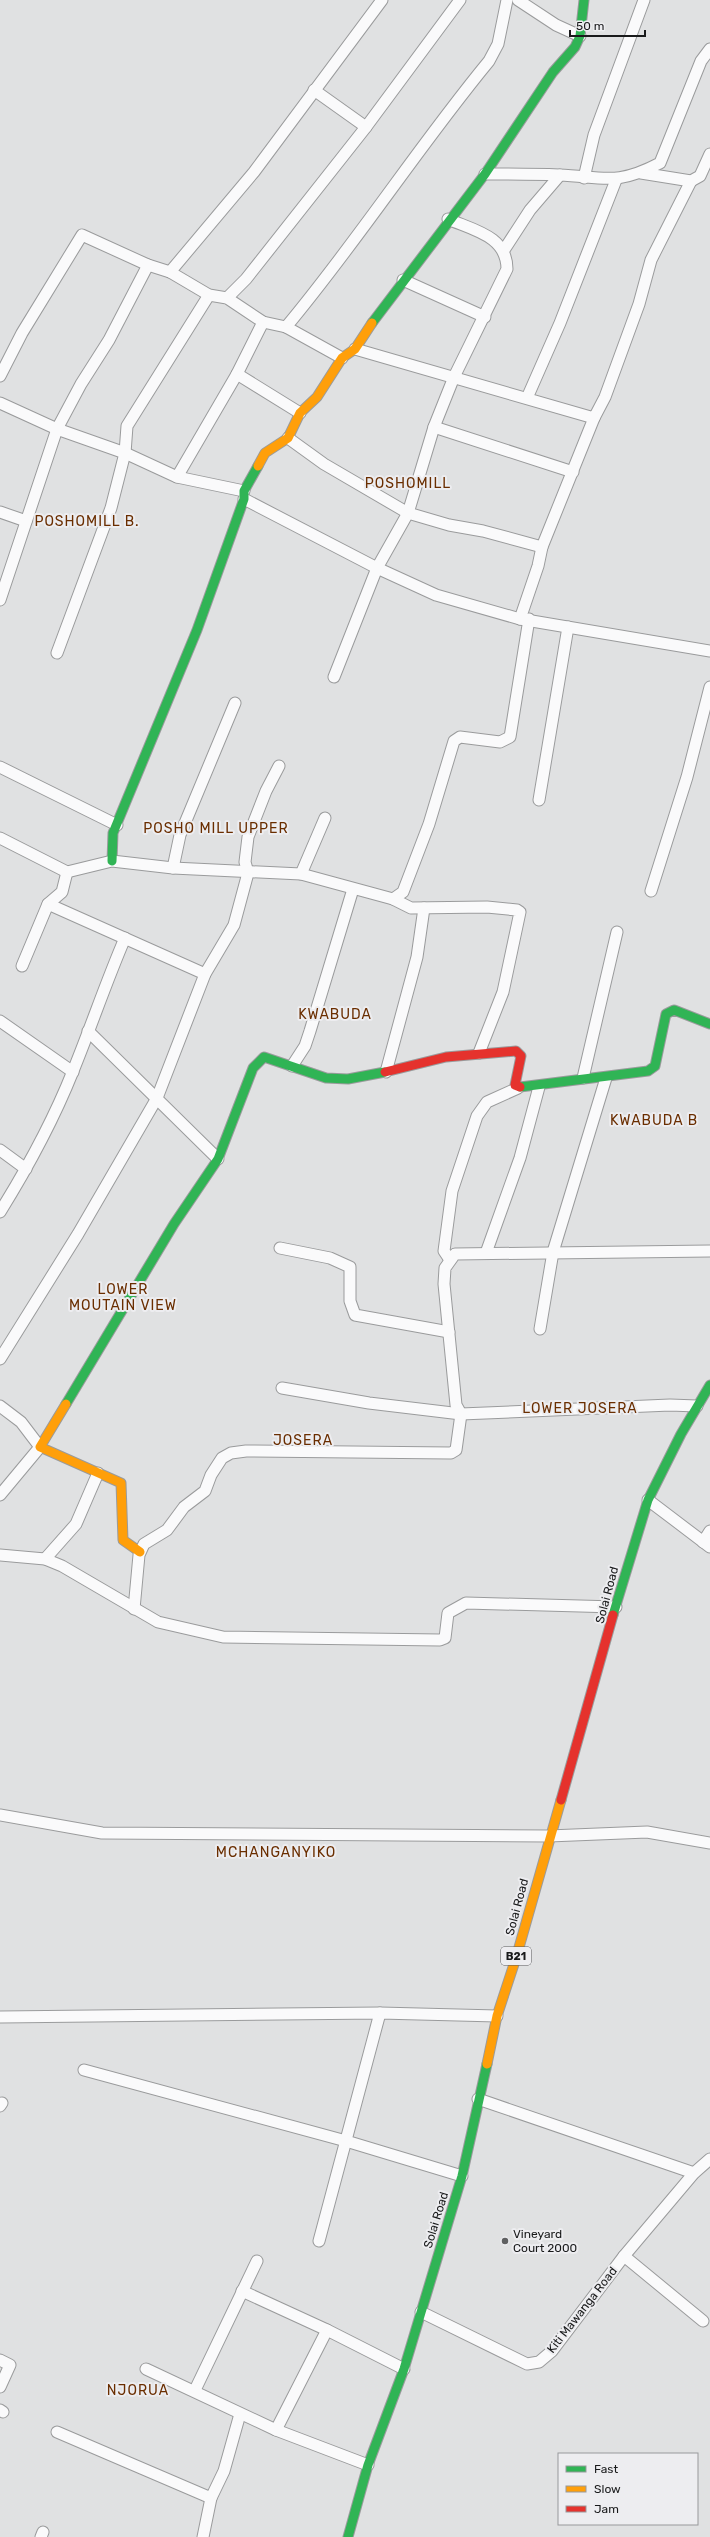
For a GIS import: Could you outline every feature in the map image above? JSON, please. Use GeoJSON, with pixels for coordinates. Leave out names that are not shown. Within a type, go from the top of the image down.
{"type":"FeatureCollection","features":[{"type":"Feature","properties":{"kind":"main road"},"geometry":{"type":"LineString","coordinates":[[112,861],[111,845],[113,832],[197,630],[244,495],[265,453],[288,438],[300,413],[317,397],[342,358],[355,349],[448,219],[485,174],[553,72],[575,47],[580,36],[584,0]]}},
{"type":"Feature","properties":{"kind":"main road"},"geometry":{"type":"LineString","coordinates":[[140,1552],[123,1540],[121,1483],[40,1447],[174,1224],[218,1159],[253,1068],[264,1057],[326,1078],[348,1079],[386,1072],[446,1057],[516,1050],[520,1052],[515,1081],[518,1088],[539,1087],[583,1078],[606,1078],[648,1071],[655,1066],[666,1014],[674,1010],[680,1011],[710,1024]]}},
{"type":"Feature","properties":{"kind":"main road","name":"Solai Road"},"geometry":{"type":"LineString","coordinates":[[348,2537],[368,2465],[404,2369],[462,2176],[497,2016],[516,1958],[549,1836],[648,1500],[697,1406],[710,1385]]}},
{"type":"Feature","properties":{"kind":"street"},"geometry":{"type":"LineString","coordinates":[[170,272],[254,172],[382,0]]}},
{"type":"Feature","properties":{"kind":"street"},"geometry":{"type":"LineString","coordinates":[[227,298],[246,279],[366,127],[460,0]]}},
{"type":"Feature","properties":{"kind":"street"},"geometry":{"type":"LineString","coordinates":[[286,327],[335,266],[401,174],[489,60],[498,44],[507,0]]}},
{"type":"Feature","properties":{"kind":"street"},"geometry":{"type":"LineString","coordinates":[[518,0],[556,25],[580,36]]}},
{"type":"Feature","properties":{"kind":"street"},"geometry":{"type":"LineString","coordinates":[[584,178],[594,135],[644,0]]}},
{"type":"Feature","properties":{"kind":"street"},"geometry":{"type":"LineString","coordinates":[[485,174],[560,175],[616,180],[641,173],[660,163],[701,61],[710,49]]}},
{"type":"Feature","properties":{"kind":"street"},"geometry":{"type":"LineString","coordinates":[[314,90],[366,127]]}},
{"type":"Feature","properties":{"kind":"street"},"geometry":{"type":"LineString","coordinates":[[393,899],[403,892],[430,824],[454,741],[460,737],[500,742],[510,737],[524,619],[542,546],[594,418],[605,397],[639,304],[651,260],[691,181],[700,176],[710,154]]}},
{"type":"Feature","properties":{"kind":"street"},"geometry":{"type":"LineString","coordinates":[[641,173],[691,181]]}},
{"type":"Feature","properties":{"kind":"street"},"geometry":{"type":"LineString","coordinates":[[504,250],[530,210],[560,175]]}},
{"type":"Feature","properties":{"kind":"street"},"geometry":{"type":"LineString","coordinates":[[527,398],[560,323],[616,180]]}},
{"type":"Feature","properties":{"kind":"street"},"geometry":{"type":"LineString","coordinates":[[334,678],[377,568],[408,513],[434,428],[454,377],[485,317],[507,269],[504,250],[496,241],[448,219]]}},
{"type":"Feature","properties":{"kind":"street"},"geometry":{"type":"LineString","coordinates":[[0,376],[22,332],[82,235],[148,265],[170,272],[209,295],[227,298],[263,322],[286,327],[342,358]]}},
{"type":"Feature","properties":{"kind":"street"},"geometry":{"type":"LineString","coordinates":[[0,600],[57,429],[80,384],[109,340],[148,265]]}},
{"type":"Feature","properties":{"kind":"street"},"geometry":{"type":"LineString","coordinates":[[403,280],[485,317]]}},
{"type":"Feature","properties":{"kind":"street"},"geometry":{"type":"LineString","coordinates":[[57,653],[112,508],[125,453],[127,426],[209,295]]}},
{"type":"Feature","properties":{"kind":"street"},"geometry":{"type":"LineString","coordinates":[[177,477],[237,374],[263,322]]}},
{"type":"Feature","properties":{"kind":"street"},"geometry":{"type":"LineString","coordinates":[[355,349],[594,418]]}},
{"type":"Feature","properties":{"kind":"street"},"geometry":{"type":"LineString","coordinates":[[237,374],[300,413]]}},
{"type":"Feature","properties":{"kind":"street"},"geometry":{"type":"LineString","coordinates":[[0,403],[57,429],[125,453],[177,477],[244,495],[377,568],[436,595],[524,619],[710,651]]}},
{"type":"Feature","properties":{"kind":"street"},"geometry":{"type":"LineString","coordinates":[[434,428],[573,472]]}},
{"type":"Feature","properties":{"kind":"street"},"geometry":{"type":"LineString","coordinates":[[288,438],[324,464],[408,513],[449,525],[482,530],[542,546]]}},
{"type":"Feature","properties":{"kind":"street"},"geometry":{"type":"LineString","coordinates":[[0,512],[26,521]]}},
{"type":"Feature","properties":{"kind":"street"},"geometry":{"type":"LineString","coordinates":[[539,800],[568,627]]}},
{"type":"Feature","properties":{"kind":"street"},"geometry":{"type":"LineString","coordinates":[[651,890],[687,777],[710,687]]}},
{"type":"Feature","properties":{"kind":"street"},"geometry":{"type":"LineString","coordinates":[[173,868],[180,835],[236,703]]}},
{"type":"Feature","properties":{"kind":"street"},"geometry":{"type":"LineString","coordinates":[[0,766],[117,825]]}},
{"type":"Feature","properties":{"kind":"street"},"geometry":{"type":"LineString","coordinates":[[0,1359],[78,1234],[157,1098],[205,974],[234,925],[248,873],[245,862],[248,837],[266,791],[279,766]]}},
{"type":"Feature","properties":{"kind":"street"},"geometry":{"type":"LineString","coordinates":[[302,874],[325,818]]}},
{"type":"Feature","properties":{"kind":"street"},"geometry":{"type":"LineString","coordinates":[[0,838],[67,872],[112,861],[173,868],[248,873],[302,874],[393,899],[408,908],[486,907],[517,910],[520,912],[503,992],[479,1053]]}},
{"type":"Feature","properties":{"kind":"street"},"geometry":{"type":"LineString","coordinates":[[22,966],[48,904],[62,892],[67,872]]}},
{"type":"Feature","properties":{"kind":"street"},"geometry":{"type":"LineString","coordinates":[[292,1066],[305,1046],[353,889]]}},
{"type":"Feature","properties":{"kind":"street"},"geometry":{"type":"LineString","coordinates":[[48,904],[205,974]]}},
{"type":"Feature","properties":{"kind":"street"},"geometry":{"type":"LineString","coordinates":[[386,1072],[417,957],[424,908]]}},
{"type":"Feature","properties":{"kind":"street"},"geometry":{"type":"LineString","coordinates":[[583,1078],[616,932]]}},
{"type":"Feature","properties":{"kind":"street"},"geometry":{"type":"LineString","coordinates":[[0,1212],[26,1169],[73,1072],[125,938]]}},
{"type":"Feature","properties":{"kind":"street"},"geometry":{"type":"LineString","coordinates":[[0,1021],[73,1072]]}},
{"type":"Feature","properties":{"kind":"street"},"geometry":{"type":"LineString","coordinates":[[88,1031],[218,1159]]}},
{"type":"Feature","properties":{"kind":"street"},"geometry":{"type":"LineString","coordinates":[[540,1329],[553,1252],[606,1078]]}},
{"type":"Feature","properties":{"kind":"street"},"geometry":{"type":"LineString","coordinates":[[486,1253],[520,1158],[539,1087]]}},
{"type":"Feature","properties":{"kind":"street"},"geometry":{"type":"LineString","coordinates":[[450,1260],[444,1251],[452,1191],[477,1116],[486,1102],[518,1088]]}},
{"type":"Feature","properties":{"kind":"street"},"geometry":{"type":"LineString","coordinates":[[0,1150],[26,1169]]}},
{"type":"Feature","properties":{"kind":"street"},"geometry":{"type":"LineString","coordinates":[[280,1248],[330,1258],[350,1267],[350,1301],[355,1315],[449,1332]]}},
{"type":"Feature","properties":{"kind":"street"},"geometry":{"type":"LineString","coordinates":[[134,1609],[140,1552],[144,1544],[167,1530],[184,1507],[205,1491],[216,1464],[232,1453],[246,1451],[451,1453],[456,1450],[461,1414],[456,1405],[444,1284],[445,1268],[455,1254],[710,1251]]}},
{"type":"Feature","properties":{"kind":"street"},"geometry":{"type":"LineString","coordinates":[[282,1388],[370,1403],[461,1414],[670,1405],[697,1406]]}},
{"type":"Feature","properties":{"kind":"street"},"geometry":{"type":"LineString","coordinates":[[0,1495],[40,1447],[21,1422],[1,1408]]}},
{"type":"Feature","properties":{"kind":"street"},"geometry":{"type":"LineString","coordinates":[[45,1559],[76,1524],[98,1473]]}},
{"type":"Feature","properties":{"kind":"street"},"geometry":{"type":"LineString","coordinates":[[648,1500],[707,1545],[710,1531]]}},
{"type":"Feature","properties":{"kind":"street"},"geometry":{"type":"LineString","coordinates":[[0,1555],[45,1559],[62,1566],[134,1609],[173,1627],[223,1637],[440,1640],[445,1638],[448,1614],[466,1603],[616,1607]]}},
{"type":"Feature","properties":{"kind":"street"},"geometry":{"type":"LineString","coordinates":[[0,1815],[102,1833],[549,1836],[647,1832],[710,1843]]}},
{"type":"Feature","properties":{"kind":"street"},"geometry":{"type":"LineString","coordinates":[[0,2017],[380,2013],[497,2016]]}},
{"type":"Feature","properties":{"kind":"street"},"geometry":{"type":"LineString","coordinates":[[319,2241],[380,2013]]}},
{"type":"Feature","properties":{"kind":"street"},"geometry":{"type":"LineString","coordinates":[[84,2070],[346,2141],[462,2176]]}},
{"type":"Feature","properties":{"kind":"street"},"geometry":{"type":"LineString","coordinates":[[478,2099],[694,2173]]}},
{"type":"Feature","properties":{"kind":"street","name":"Kiti Mawanga Road"},"geometry":{"type":"LineString","coordinates":[[420,2312],[527,2364],[539,2362],[552,2351],[624,2256],[694,2173],[710,2159]]}},
{"type":"Feature","properties":{"kind":"street"},"geometry":{"type":"LineString","coordinates":[[624,2256],[703,2321]]}},
{"type":"Feature","properties":{"kind":"street"},"geometry":{"type":"LineString","coordinates":[[195,2390],[257,2262]]}},
{"type":"Feature","properties":{"kind":"street"},"geometry":{"type":"LineString","coordinates":[[242,2291],[327,2330],[404,2369]]}},
{"type":"Feature","properties":{"kind":"street"},"geometry":{"type":"LineString","coordinates":[[276,2430],[327,2330]]}},
{"type":"Feature","properties":{"kind":"street"},"geometry":{"type":"LineString","coordinates":[[0,2360],[10,2365],[0,2387]]}},
{"type":"Feature","properties":{"kind":"street"},"geometry":{"type":"LineString","coordinates":[[146,2369],[195,2390],[240,2414],[276,2430],[368,2465]]}},
{"type":"Feature","properties":{"kind":"street"},"geometry":{"type":"LineString","coordinates":[[203,2537],[211,2498],[224,2471],[240,2414]]}},
{"type":"Feature","properties":{"kind":"street"},"geometry":{"type":"LineString","coordinates":[[57,2432],[211,2498]]}},
{"type":"Feature","properties":{"kind":"traffic: fast"},"geometry":{"type":"LineString","coordinates":[[372,323],[485,174],[553,72],[575,47],[580,36],[584,0]]}},
{"type":"Feature","properties":{"kind":"traffic: fast"},"geometry":{"type":"LineString","coordinates":[[112,861],[113,833],[197,630],[244,499],[244,491],[258,466]]}},
{"type":"Feature","properties":{"kind":"traffic: fast"},"geometry":{"type":"LineString","coordinates":[[520,1087],[648,1071],[655,1066],[666,1014],[674,1010],[710,1024]]}},
{"type":"Feature","properties":{"kind":"traffic: fast"},"geometry":{"type":"LineString","coordinates":[[66,1404],[174,1224],[218,1159],[253,1068],[264,1057],[326,1078],[348,1079],[385,1072]]}},
{"type":"Feature","properties":{"kind":"traffic: fast"},"geometry":{"type":"LineString","coordinates":[[613,1615],[648,1500],[681,1434],[710,1385]]}},
{"type":"Feature","properties":{"kind":"traffic: fast"},"geometry":{"type":"LineString","coordinates":[[348,2537],[368,2465],[404,2369],[462,2176],[487,2064]]}},
{"type":"Feature","properties":{"kind":"traffic: slow"},"geometry":{"type":"LineString","coordinates":[[258,466],[265,453],[288,438],[300,413],[317,397],[342,358],[355,349],[372,323]]}},
{"type":"Feature","properties":{"kind":"traffic: slow"},"geometry":{"type":"LineString","coordinates":[[66,1404],[40,1447],[121,1483],[123,1540],[140,1552]]}},
{"type":"Feature","properties":{"kind":"traffic: slow"},"geometry":{"type":"LineString","coordinates":[[487,2064],[497,2016],[516,1958],[561,1800]]}},
{"type":"Feature","properties":{"kind":"traffic: jam"},"geometry":{"type":"LineString","coordinates":[[385,1072],[446,1057],[516,1051],[521,1056],[515,1085],[520,1087]]}},
{"type":"Feature","properties":{"kind":"traffic: jam"},"geometry":{"type":"LineString","coordinates":[[561,1800],[613,1615]]}},
{"type":"Feature","properties":{"kind":"place","name":"Vineyard Court 2000"},"geometry":{"type":"Point","coordinates":[505,2241]}},
{"type":"Feature","properties":{"kind":"district","name":"POSHOMILL"},"geometry":{"type":"Point","coordinates":[408,483]}},
{"type":"Feature","properties":{"kind":"district","name":"POSHOMILL B."},"geometry":{"type":"Point","coordinates":[87,521]}},
{"type":"Feature","properties":{"kind":"district","name":"POSHO MILL UPPER"},"geometry":{"type":"Point","coordinates":[216,828]}},
{"type":"Feature","properties":{"kind":"district","name":"KWABUDA"},"geometry":{"type":"Point","coordinates":[335,1014]}},
{"type":"Feature","properties":{"kind":"district","name":"KWABUDA B"},"geometry":{"type":"Point","coordinates":[654,1120]}},
{"type":"Feature","properties":{"kind":"district","name":"LOWER MOUTAIN VIEW"},"geometry":{"type":"Point","coordinates":[123,1298]}},
{"type":"Feature","properties":{"kind":"district","name":"LOWER JOSERA"},"geometry":{"type":"Point","coordinates":[580,1408]}},
{"type":"Feature","properties":{"kind":"district","name":"JOSERA"},"geometry":{"type":"Point","coordinates":[303,1440]}},
{"type":"Feature","properties":{"kind":"district","name":"MCHANGANYIKO"},"geometry":{"type":"Point","coordinates":[276,1852]}},
{"type":"Feature","properties":{"kind":"district","name":"NJORUA"},"geometry":{"type":"Point","coordinates":[138,2390]}}]}
